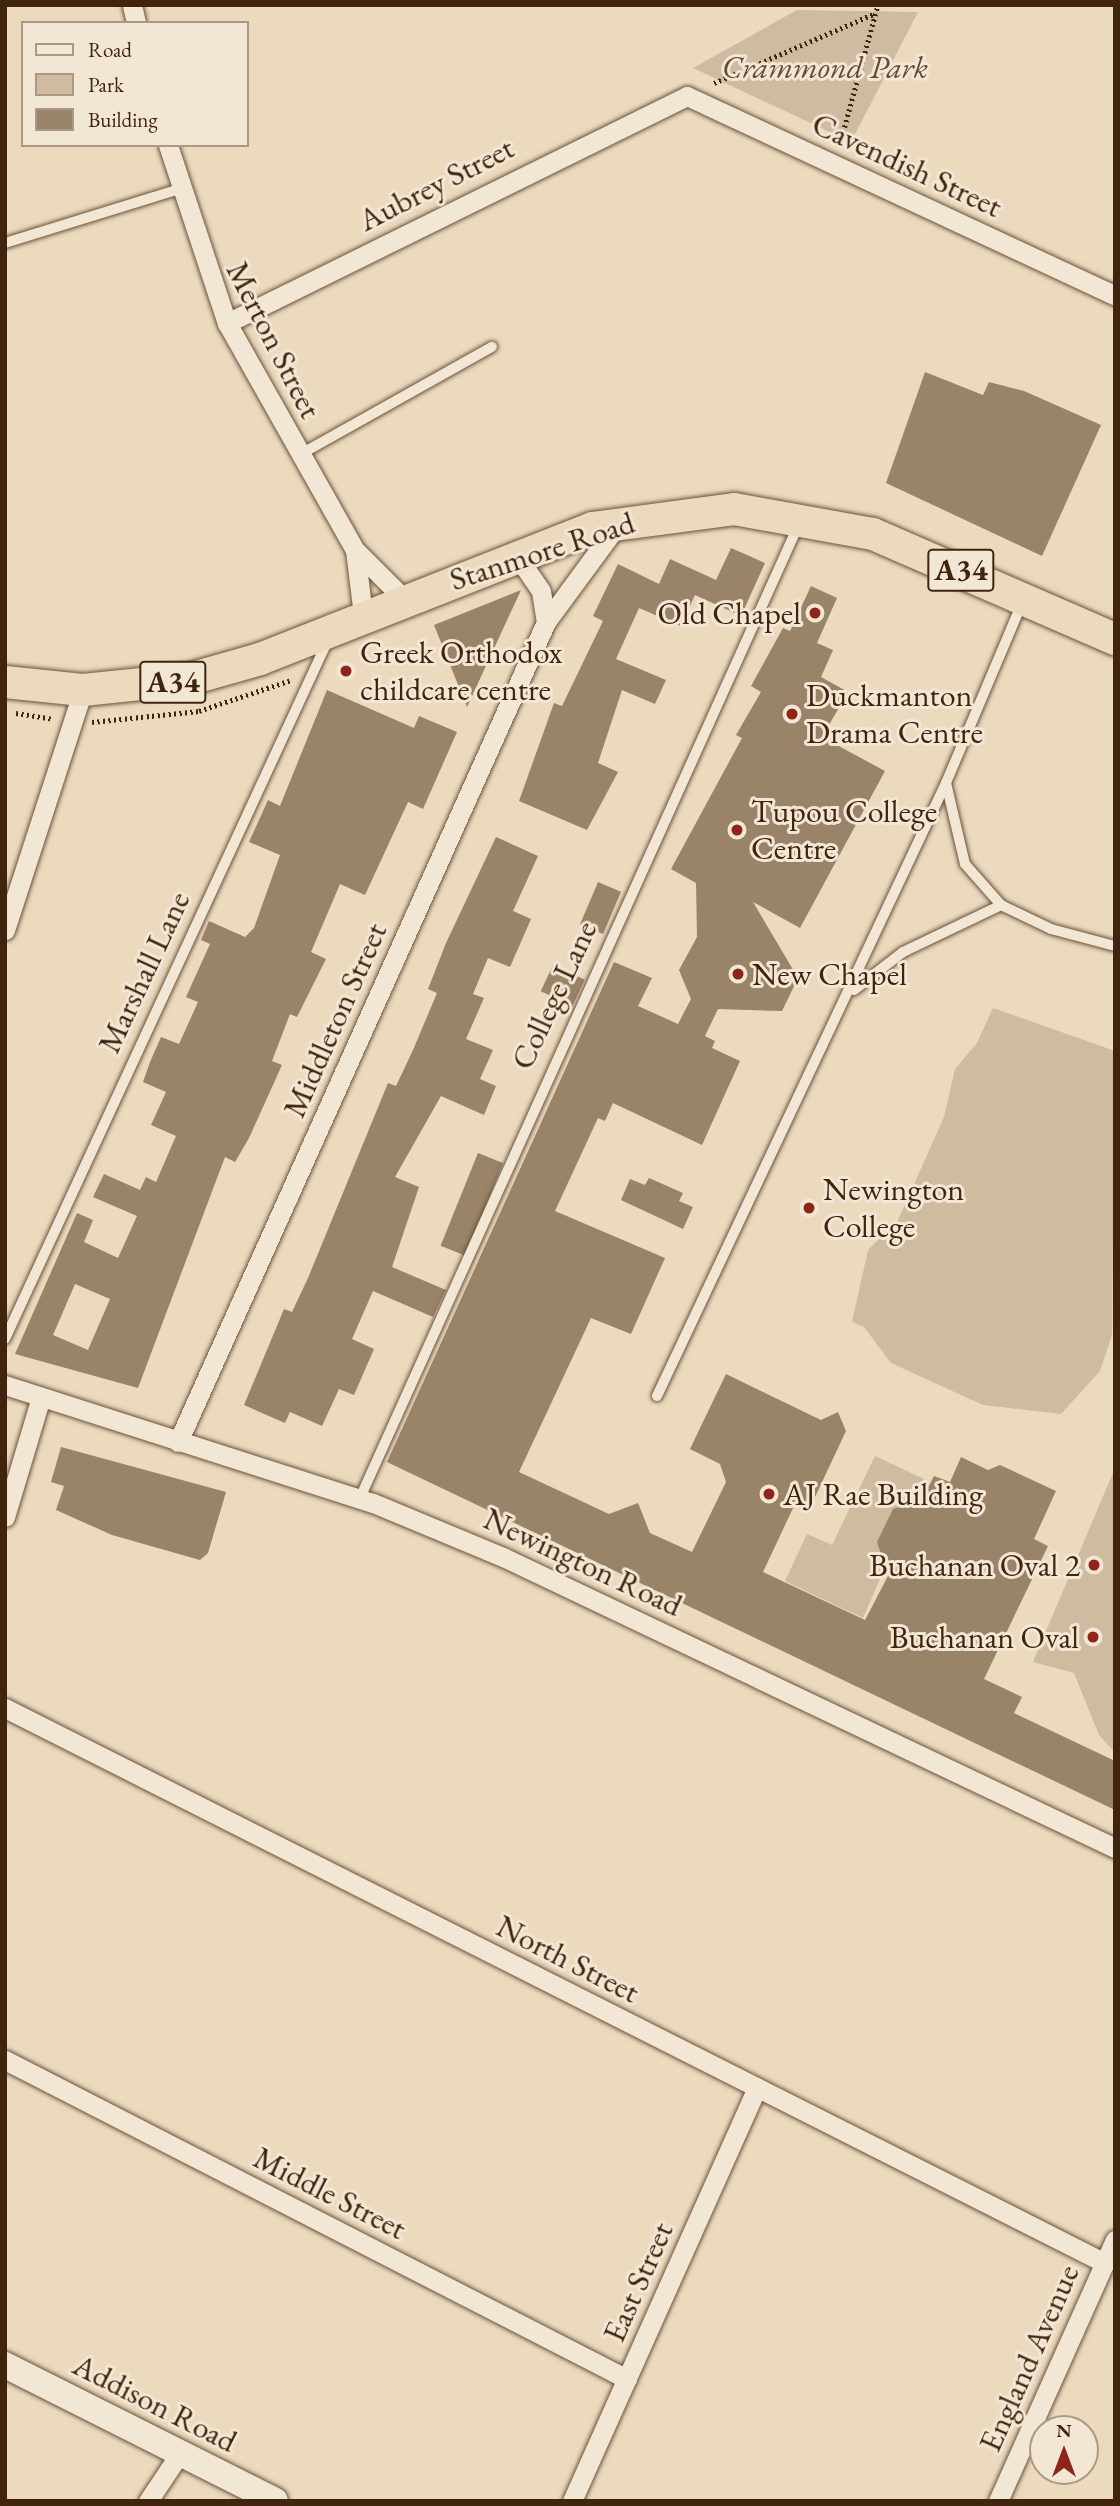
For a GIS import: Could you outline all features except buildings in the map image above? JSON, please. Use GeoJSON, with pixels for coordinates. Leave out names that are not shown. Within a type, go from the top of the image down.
{"type":"FeatureCollection","features":[{"type":"Feature","properties":{"kind":"highway","name":"Stanmore Road"},"geometry":{"type":"LineString","coordinates":[[5,682],[83,690],[223,671],[517,556],[621,521],[734,509],[796,530],[898,543],[1115,639]]}},
{"type":"Feature","properties":{"kind":"main road","name":"Addison Road"},"geometry":{"type":"LineString","coordinates":[[5,2365],[275,2501]]}},
{"type":"Feature","properties":{"kind":"street","name":"Cavendish Street"},"geometry":{"type":"LineString","coordinates":[[673,98],[699,99],[1115,296]]}},
{"type":"Feature","properties":{"kind":"street","name":"Aubrey Street"},"geometry":{"type":"LineString","coordinates":[[227,323],[673,98]]}},
{"type":"Feature","properties":{"kind":"street","name":"Merton Street"},"geometry":{"type":"LineString","coordinates":[[168,147],[179,189],[227,323],[355,550],[404,599]]}},
{"type":"Feature","properties":{"kind":"street","name":"Middleton Street"},"geometry":{"type":"LineString","coordinates":[[178,1442],[546,622],[589,555],[621,521]]}},
{"type":"Feature","properties":{"kind":"street","name":"Merton Street"},"geometry":{"type":"LineString","coordinates":[[355,550],[363,615]]}},
{"type":"Feature","properties":{"kind":"street"},"geometry":{"type":"LineString","coordinates":[[517,556],[541,591],[546,622]]}},
{"type":"Feature","properties":{"kind":"street"},"geometry":{"type":"LineString","coordinates":[[5,930],[83,690]]}},
{"type":"Feature","properties":{"kind":"street","name":"Newington Road"},"geometry":{"type":"LineString","coordinates":[[5,1385],[360,1499],[503,1557],[1115,1848]]}},
{"type":"Feature","properties":{"kind":"street"},"geometry":{"type":"LineString","coordinates":[[5,1517],[41,1397]]}},
{"type":"Feature","properties":{"kind":"street","name":"North Street"},"geometry":{"type":"LineString","coordinates":[[5,1708],[1105,2263]]}},
{"type":"Feature","properties":{"kind":"street","name":"Middle Street"},"geometry":{"type":"LineString","coordinates":[[5,2060],[627,2379]]}},
{"type":"Feature","properties":{"kind":"street","name":"East Street"},"geometry":{"type":"LineString","coordinates":[[572,2501],[757,2088]]}},
{"type":"Feature","properties":{"kind":"street","name":"England Avenue"},"geometry":{"type":"LineString","coordinates":[[998,2501],[1115,2240]]}},
{"type":"Feature","properties":{"kind":"street"},"geometry":{"type":"LineString","coordinates":[[148,2501],[180,2453]]}},
{"type":"Feature","properties":{"kind":"lane"},"geometry":{"type":"LineString","coordinates":[[5,243],[179,189]]}},
{"type":"Feature","properties":{"kind":"lane"},"geometry":{"type":"LineString","coordinates":[[300,455],[492,347]]}},
{"type":"Feature","properties":{"kind":"lane","name":"College Lane"},"geometry":{"type":"LineString","coordinates":[[360,1499],[552,1061],[796,530]]}},
{"type":"Feature","properties":{"kind":"lane"},"geometry":{"type":"LineString","coordinates":[[657,1396],[853,991],[946,783],[1023,598]]}},
{"type":"Feature","properties":{"kind":"lane","name":"Marshall Lane"},"geometry":{"type":"LineString","coordinates":[[5,1339],[333,629]]}},
{"type":"Feature","properties":{"kind":"lane"},"geometry":{"type":"LineString","coordinates":[[946,783],[965,864],[1001,905],[1051,929],[1115,947]]}},
{"type":"Feature","properties":{"kind":"lane"},"geometry":{"type":"LineString","coordinates":[[853,991],[903,953],[1001,905]]}},
{"type":"Feature","properties":{"kind":"path"},"geometry":{"type":"LineString","coordinates":[[714,83],[876,10],[840,143]]}},
{"type":"Feature","properties":{"kind":"green space","name":"Crammond Park"},"geometry":{"type":"Polygon","coordinates":[[[797,10],[918,12],[851,142],[693,68],[797,10]]]}},
{"type":"Feature","properties":{"kind":"green space"},"geometry":{"type":"Polygon","coordinates":[[[993,1008],[1115,1051],[1112,1335],[1100,1371],[1061,1414],[983,1405],[891,1363],[864,1327],[852,1322],[868,1250],[898,1220],[944,1117],[955,1069],[977,1043],[993,1008]]]}},
{"type":"Feature","properties":{"kind":"green space"},"geometry":{"type":"Polygon","coordinates":[[[875,1456],[924,1479],[863,1618],[785,1581],[807,1534],[832,1545],[875,1456]]]}},
{"type":"Feature","properties":{"kind":"green space","name":"Buchanan Oval 2"},"geometry":{"type":"Polygon","coordinates":[[[1115,1468],[1115,1753],[1099,1735],[1074,1673],[1033,1662],[1115,1468]]]}},
{"type":"Feature","properties":{"kind":"place","name":"Old Chapel"},"geometry":{"type":"Point","coordinates":[815,613]}},
{"type":"Feature","properties":{"kind":"place","name":"Greek Orthodox childcare centre"},"geometry":{"type":"Point","coordinates":[346,671]}},
{"type":"Feature","properties":{"kind":"place","name":"Duckmanton Drama Centre"},"geometry":{"type":"Point","coordinates":[792,714]}},
{"type":"Feature","properties":{"kind":"place","name":"Tupou College Centre"},"geometry":{"type":"Point","coordinates":[737,830]}},
{"type":"Feature","properties":{"kind":"place","name":"New Chapel"},"geometry":{"type":"Point","coordinates":[738,974]}},
{"type":"Feature","properties":{"kind":"place","name":"Newington College"},"geometry":{"type":"Point","coordinates":[809,1208]}},
{"type":"Feature","properties":{"kind":"place","name":"AJ Rae Building"},"geometry":{"type":"Point","coordinates":[769,1494]}},
{"type":"Feature","properties":{"kind":"place","name":"Buchanan Oval 2"},"geometry":{"type":"Point","coordinates":[1094,1565]}},
{"type":"Feature","properties":{"kind":"place","name":"Buchanan Oval"},"geometry":{"type":"Point","coordinates":[1093,1637]}}]}
